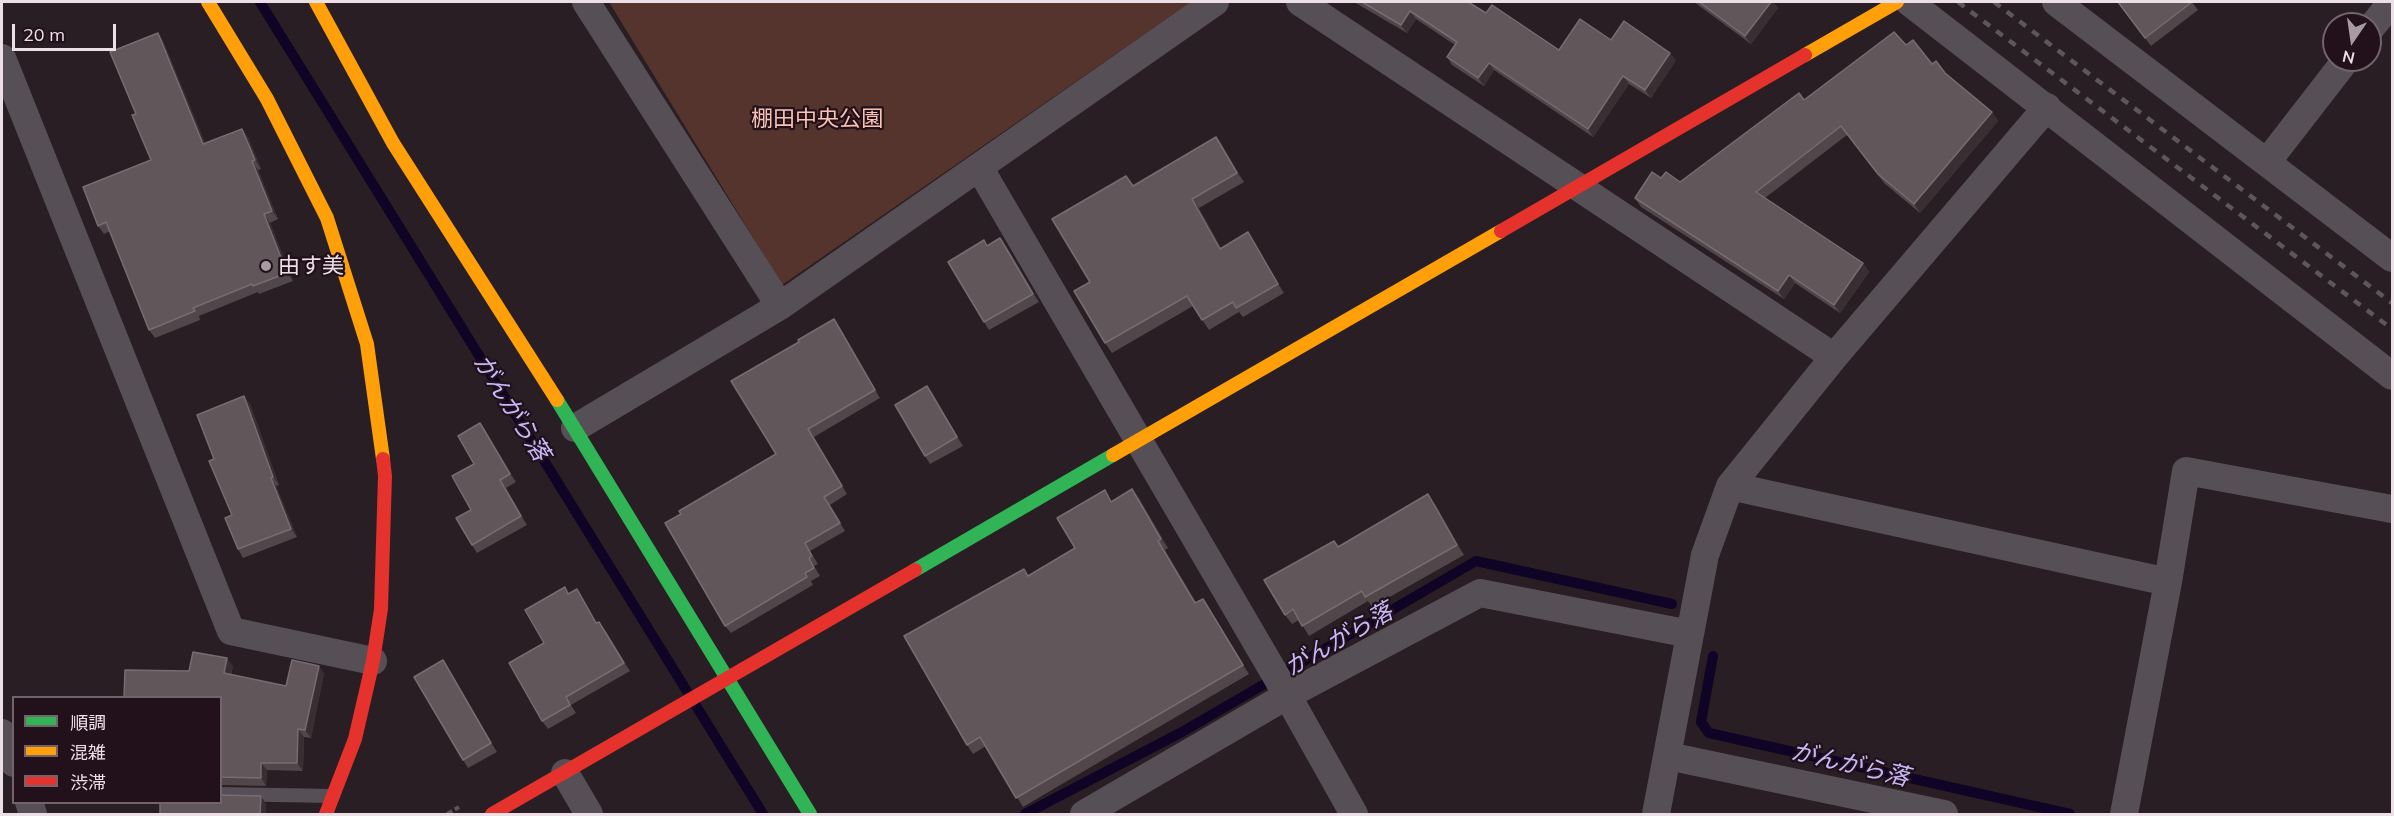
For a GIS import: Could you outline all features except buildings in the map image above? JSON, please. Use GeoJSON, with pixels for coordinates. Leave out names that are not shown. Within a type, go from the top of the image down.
{"type":"FeatureCollection","features":[{"type":"Feature","properties":{"kind":"street"},"geometry":{"type":"LineString","coordinates":[[208,2],[267,99],[327,218],[367,344],[385,476],[381,609],[373,660],[355,739],[326,814]]}},
{"type":"Feature","properties":{"kind":"street"},"geometry":{"type":"LineString","coordinates":[[316,2],[393,143],[574,428],[810,814]]}},
{"type":"Feature","properties":{"kind":"street"},"geometry":{"type":"LineString","coordinates":[[586,2],[780,306]]}},
{"type":"Feature","properties":{"kind":"street"},"geometry":{"type":"LineString","coordinates":[[574,428],[780,306],[1215,2]]}},
{"type":"Feature","properties":{"kind":"street"},"geometry":{"type":"LineString","coordinates":[[1300,2],[1834,357]]}},
{"type":"Feature","properties":{"kind":"street"},"geometry":{"type":"LineString","coordinates":[[492,814],[1897,2]]}},
{"type":"Feature","properties":{"kind":"street"},"geometry":{"type":"LineString","coordinates":[[1909,2],[2392,376]]}},
{"type":"Feature","properties":{"kind":"street"},"geometry":{"type":"LineString","coordinates":[[2056,2],[2392,258]]}},
{"type":"Feature","properties":{"kind":"street"},"geometry":{"type":"LineString","coordinates":[[2382,14],[2392,2]]}},
{"type":"Feature","properties":{"kind":"street"},"geometry":{"type":"LineString","coordinates":[[2,58],[231,631],[373,660]]}},
{"type":"Feature","properties":{"kind":"street"},"geometry":{"type":"LineString","coordinates":[[2267,162],[2337,72]]}},
{"type":"Feature","properties":{"kind":"street"},"geometry":{"type":"LineString","coordinates":[[1656,814],[1705,555],[1730,486],[1834,357],[2047,107]]}},
{"type":"Feature","properties":{"kind":"street"},"geometry":{"type":"LineString","coordinates":[[979,167],[1287,694],[1354,814]]}},
{"type":"Feature","properties":{"kind":"street"},"geometry":{"type":"LineString","coordinates":[[2124,814],[2168,582],[2186,471],[2392,510]]}},
{"type":"Feature","properties":{"kind":"street"},"geometry":{"type":"LineString","coordinates":[[1730,486],[2168,582]]}},
{"type":"Feature","properties":{"kind":"street"},"geometry":{"type":"LineString","coordinates":[[1084,814],[1287,694],[1480,592],[1690,634]]}},
{"type":"Feature","properties":{"kind":"street"},"geometry":{"type":"LineString","coordinates":[[1668,756],[1897,810],[1944,814]]}},
{"type":"Feature","properties":{"kind":"street"},"geometry":{"type":"LineString","coordinates":[[565,772],[589,814]]}},
{"type":"Feature","properties":{"kind":"lane"},"geometry":{"type":"LineString","coordinates":[[222,794],[333,798]]}},
{"type":"Feature","properties":{"kind":"green space","name":"棚田中央公園"},"geometry":{"type":"Polygon","coordinates":[[[609,2],[1191,2],[782,285],[609,2]]]}},
{"type":"Feature","properties":{"kind":"waterway","name":"がんがら落"},"geometry":{"type":"LineString","coordinates":[[260,2],[763,814]]}},
{"type":"Feature","properties":{"kind":"waterway","name":"がんがら落"},"geometry":{"type":"LineString","coordinates":[[1025,814],[1182,732],[1476,561],[1672,604]]}},
{"type":"Feature","properties":{"kind":"waterway","name":"がんがら落"},"geometry":{"type":"LineString","coordinates":[[1713,656],[1701,722],[1709,733],[2070,814]]}},
{"type":"Feature","properties":{"kind":"railway"},"geometry":{"type":"LineString","coordinates":[[1958,2],[2392,329]]}},
{"type":"Feature","properties":{"kind":"railway"},"geometry":{"type":"LineString","coordinates":[[1994,2],[2392,303]]}},
{"type":"Feature","properties":{"kind":"traffic: fast"},"geometry":{"type":"LineString","coordinates":[[557,400],[810,814]]}},
{"type":"Feature","properties":{"kind":"traffic: fast"},"geometry":{"type":"LineString","coordinates":[[915,570],[1113,455]]}},
{"type":"Feature","properties":{"kind":"traffic: slow"},"geometry":{"type":"LineString","coordinates":[[208,2],[267,99],[327,218],[367,344],[383,459]]}},
{"type":"Feature","properties":{"kind":"traffic: slow"},"geometry":{"type":"LineString","coordinates":[[316,2],[393,143],[557,400]]}},
{"type":"Feature","properties":{"kind":"traffic: slow"},"geometry":{"type":"LineString","coordinates":[[1805,55],[1897,2]]}},
{"type":"Feature","properties":{"kind":"traffic: slow"},"geometry":{"type":"LineString","coordinates":[[1113,455],[1501,231]]}},
{"type":"Feature","properties":{"kind":"traffic: jam"},"geometry":{"type":"LineString","coordinates":[[1501,231],[1805,55]]}},
{"type":"Feature","properties":{"kind":"traffic: jam"},"geometry":{"type":"LineString","coordinates":[[326,814],[355,739],[373,661],[381,609],[385,476],[383,459]]}},
{"type":"Feature","properties":{"kind":"traffic: jam"},"geometry":{"type":"LineString","coordinates":[[492,814],[915,570]]}},
{"type":"Feature","properties":{"kind":"place","name":"由す美"},"geometry":{"type":"Point","coordinates":[266,266]}}]}
